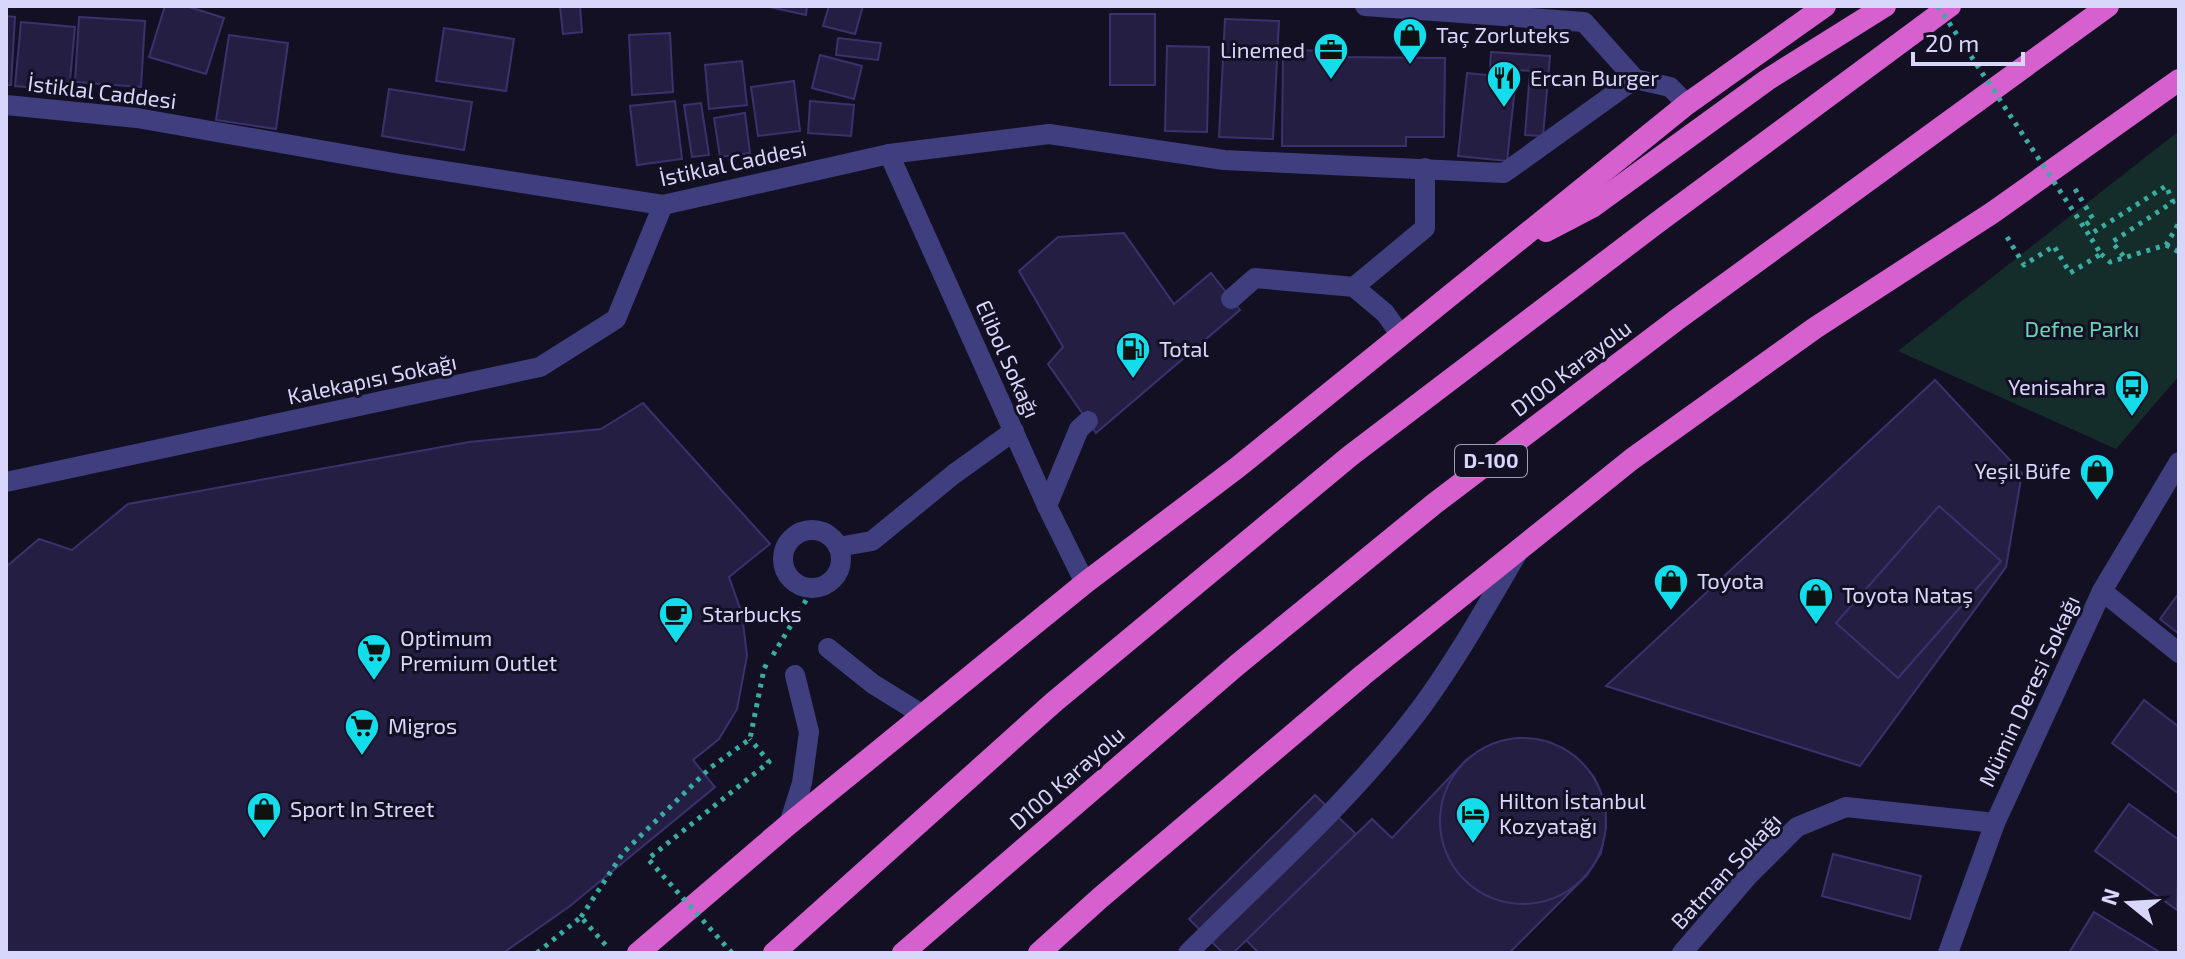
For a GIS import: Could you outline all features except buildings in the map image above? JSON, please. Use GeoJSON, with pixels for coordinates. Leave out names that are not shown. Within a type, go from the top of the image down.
{"type":"FeatureCollection","features":[{"type":"Feature","properties":{"kind":"highway"},"geometry":{"type":"LineString","coordinates":[[638,953],[789,824],[1085,583],[1238,467],[1687,104],[1825,6]]}},
{"type":"Feature","properties":{"kind":"highway"},"geometry":{"type":"LineString","coordinates":[[1497,259],[1592,207],[1767,80],[1885,6]]}},
{"type":"Feature","properties":{"kind":"highway"},"geometry":{"type":"LineString","coordinates":[[774,953],[1054,702],[1350,456],[1645,231],[1950,6]]}},
{"type":"Feature","properties":{"kind":"highway","name":"D100 Karayolu"},"geometry":{"type":"LineString","coordinates":[[903,953],[1237,665],[1434,504],[1679,318],[2108,6]]}},
{"type":"Feature","properties":{"kind":"highway"},"geometry":{"type":"LineString","coordinates":[[1039,953],[1363,675],[1632,459],[1815,328],[1992,213],[2179,80]]}},
{"type":"Feature","properties":{"kind":"street"},"geometry":{"type":"LineString","coordinates":[[1365,6],[1586,14],[1635,79],[1670,87],[1687,104]]}},
{"type":"Feature","properties":{"kind":"street","name":"İstiklal Caddesi"},"geometry":{"type":"LineString","coordinates":[[6,105],[137,118],[663,205],[889,154],[1049,134],[1224,160],[1504,173],[1635,79]]}},
{"type":"Feature","properties":{"kind":"street","name":"Elibol Sokağı"},"geometry":{"type":"LineString","coordinates":[[889,154],[1047,506],[1085,583]]}},
{"type":"Feature","properties":{"kind":"street"},"geometry":{"type":"LineString","coordinates":[[1354,287],[1425,228],[1425,168]]}},
{"type":"Feature","properties":{"kind":"street","name":"Kalekapısı Sokağı"},"geometry":{"type":"LineString","coordinates":[[6,482],[540,367],[616,319],[663,205]]}},
{"type":"Feature","properties":{"kind":"street"},"geometry":{"type":"LineString","coordinates":[[1231,299],[1255,278],[1354,287],[1385,313],[1400,334]]}},
{"type":"Feature","properties":{"kind":"street"},"geometry":{"type":"LineString","coordinates":[[1047,506],[1079,429],[1088,421]]}},
{"type":"Feature","properties":{"kind":"street"},"geometry":{"type":"LineString","coordinates":[[838,547],[872,541],[954,474],[1014,431]]}},
{"type":"Feature","properties":{"kind":"street","name":"Mümin Deresi Sokağı"},"geometry":{"type":"LineString","coordinates":[[1948,953],[1995,823],[2102,591],[2179,462]]}},
{"type":"Feature","properties":{"kind":"street"},"geometry":{"type":"LineString","coordinates":[[1188,953],[1356,786],[1422,706],[1464,646],[1521,548]]}},
{"type":"Feature","properties":{"kind":"street"},"geometry":{"type":"LineString","coordinates":[[2102,591],[2179,653]]}},
{"type":"Feature","properties":{"kind":"street"},"geometry":{"type":"LineString","coordinates":[[828,648],[873,684],[923,715]]}},
{"type":"Feature","properties":{"kind":"street"},"geometry":{"type":"LineString","coordinates":[[789,824],[802,783],[809,732],[795,675]]}},
{"type":"Feature","properties":{"kind":"street","name":"Batman Sokağı"},"geometry":{"type":"LineString","coordinates":[[1682,953],[1748,876],[1797,827],[1846,807],[1995,823]]}},
{"type":"Feature","properties":{"kind":"path"},"geometry":{"type":"LineString","coordinates":[[1938,6],[2101,254],[2110,262],[2166,245],[2179,223]]}},
{"type":"Feature","properties":{"kind":"path"},"geometry":{"type":"LineString","coordinates":[[2059,163],[2093,219],[2084,226]]}},
{"type":"Feature","properties":{"kind":"path"},"geometry":{"type":"LineString","coordinates":[[2089,235],[2166,186],[2173,202],[2112,242],[2125,258]]}},
{"type":"Feature","properties":{"kind":"path"},"geometry":{"type":"LineString","coordinates":[[1992,213],[2024,265],[2054,246],[2070,273],[2101,254]]}},
{"type":"Feature","properties":{"kind":"path"},"geometry":{"type":"LineString","coordinates":[[2166,245],[2179,252]]}},
{"type":"Feature","properties":{"kind":"path"},"geometry":{"type":"LineString","coordinates":[[537,953],[581,917],[623,853],[710,768],[750,739],[769,762],[648,859],[732,953]]}},
{"type":"Feature","properties":{"kind":"path"},"geometry":{"type":"LineString","coordinates":[[581,917],[612,953]]}},
{"type":"Feature","properties":{"kind":"green space","name":"Defne Parkı"},"geometry":{"type":"Polygon","coordinates":[[[2179,131],[2179,376],[2116,449],[1898,351],[2179,131]]]}},
{"type":"Feature","properties":{"kind":"place","name":"Taç Zorluteks"},"geometry":{"type":"Point","coordinates":[1410,66]}},
{"type":"Feature","properties":{"kind":"place","name":"Linemed"},"geometry":{"type":"Point","coordinates":[1331,81]}},
{"type":"Feature","properties":{"kind":"place","name":"Ercan Burger"},"geometry":{"type":"Point","coordinates":[1504,109]}},
{"type":"Feature","properties":{"kind":"place","name":"Total"},"geometry":{"type":"Point","coordinates":[1133,380]}},
{"type":"Feature","properties":{"kind":"place","name":"Yenisahra"},"geometry":{"type":"Point","coordinates":[2132,418]}},
{"type":"Feature","properties":{"kind":"place","name":"Yeşil Büfe"},"geometry":{"type":"Point","coordinates":[2097,502]}},
{"type":"Feature","properties":{"kind":"place","name":"Toyota"},"geometry":{"type":"Point","coordinates":[1671,612]}},
{"type":"Feature","properties":{"kind":"place","name":"Toyota Nataş"},"geometry":{"type":"Point","coordinates":[1816,626]}},
{"type":"Feature","properties":{"kind":"place","name":"Starbucks"},"geometry":{"type":"Point","coordinates":[676,645]}},
{"type":"Feature","properties":{"kind":"place","name":"Optimum Premium Outlet"},"geometry":{"type":"Point","coordinates":[374,682]}},
{"type":"Feature","properties":{"kind":"place","name":"Migros"},"geometry":{"type":"Point","coordinates":[362,757]}},
{"type":"Feature","properties":{"kind":"place","name":"Sport In Street"},"geometry":{"type":"Point","coordinates":[264,840]}},
{"type":"Feature","properties":{"kind":"place","name":"Hilton İstanbul Kozyatağı"},"geometry":{"type":"Point","coordinates":[1473,845]}}]}
